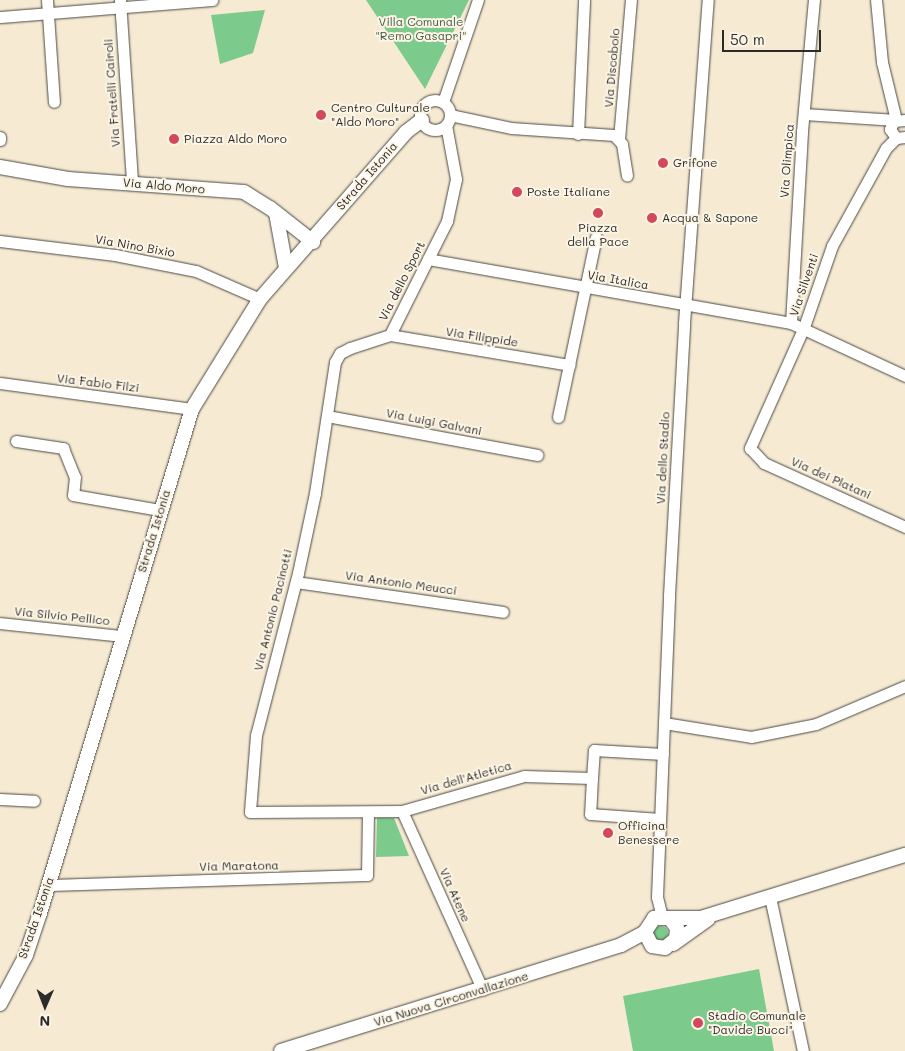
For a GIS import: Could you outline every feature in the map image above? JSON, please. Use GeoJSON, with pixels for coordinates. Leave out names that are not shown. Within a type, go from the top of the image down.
{"type":"FeatureCollection","features":[{"type":"Feature","properties":{"kind":"street"},"geometry":{"type":"LineString","coordinates":[[46,0],[54,102]]}},
{"type":"Feature","properties":{"kind":"street"},"geometry":{"type":"LineString","coordinates":[[0,16],[47,13],[120,4],[212,0]]}},
{"type":"Feature","properties":{"kind":"street"},"geometry":{"type":"LineString","coordinates":[[448,120],[443,102],[478,0]]}},
{"type":"Feature","properties":{"kind":"street"},"geometry":{"type":"LineString","coordinates":[[578,134],[584,0]]}},
{"type":"Feature","properties":{"kind":"street","name":"Via Discobolo"},"geometry":{"type":"LineString","coordinates":[[627,176],[619,139],[631,0]]}},
{"type":"Feature","properties":{"kind":"street","name":"Via dello Stadio"},"geometry":{"type":"LineString","coordinates":[[661,915],[660,819],[664,723],[686,306],[708,0]]}},
{"type":"Feature","properties":{"kind":"street","name":"Via Olimpica"},"geometry":{"type":"LineString","coordinates":[[791,323],[804,114],[814,0]]}},
{"type":"Feature","properties":{"kind":"street"},"geometry":{"type":"LineString","coordinates":[[876,0],[882,62],[902,119]]}},
{"type":"Feature","properties":{"kind":"street","name":"Via Fratelli Cairoli"},"geometry":{"type":"LineString","coordinates":[[120,4],[132,183]]}},
{"type":"Feature","properties":{"kind":"street"},"geometry":{"type":"LineString","coordinates":[[443,102],[434,100],[425,104],[421,112],[422,120],[430,129],[448,120],[578,134],[614,135],[619,139]]}},
{"type":"Feature","properties":{"kind":"street"},"geometry":{"type":"LineString","coordinates":[[804,114],[902,119]]}},
{"type":"Feature","properties":{"kind":"street"},"geometry":{"type":"LineString","coordinates":[[900,139],[890,126],[902,119]]}},
{"type":"Feature","properties":{"kind":"street","name":"Strada Istonia"},"geometry":{"type":"LineString","coordinates":[[0,1004],[26,955],[192,409],[260,299],[286,268],[313,242],[406,132],[422,120]]}},
{"type":"Feature","properties":{"kind":"street","name":"Via dello Sport"},"geometry":{"type":"LineString","coordinates":[[327,416],[336,362],[340,353],[390,336],[428,259],[454,197],[455,161],[448,120]]}},
{"type":"Feature","properties":{"kind":"street","name":"Via Silventi"},"geometry":{"type":"LineString","coordinates":[[750,448],[804,327],[832,246],[886,148],[900,139]]}},
{"type":"Feature","properties":{"kind":"street","name":"Via Aldo Moro"},"geometry":{"type":"LineString","coordinates":[[0,167],[50,177],[244,192],[276,213],[313,242]]}},
{"type":"Feature","properties":{"kind":"street"},"geometry":{"type":"LineString","coordinates":[[276,213],[286,268]]}},
{"type":"Feature","properties":{"kind":"street"},"geometry":{"type":"LineString","coordinates":[[558,417],[588,288],[596,237]]}},
{"type":"Feature","properties":{"kind":"street","name":"Via Nino Bixio"},"geometry":{"type":"LineString","coordinates":[[0,241],[116,256],[196,271],[260,299]]}},
{"type":"Feature","properties":{"kind":"street","name":"Via Italica"},"geometry":{"type":"LineString","coordinates":[[428,259],[791,323],[804,327],[905,376]]}},
{"type":"Feature","properties":{"kind":"street","name":"Via Filippide"},"geometry":{"type":"LineString","coordinates":[[390,336],[570,365]]}},
{"type":"Feature","properties":{"kind":"street","name":"Via Fabio Filzi"},"geometry":{"type":"LineString","coordinates":[[0,383],[192,409]]}},
{"type":"Feature","properties":{"kind":"street","name":"Via Luigi Galvani"},"geometry":{"type":"LineString","coordinates":[[327,416],[537,455]]}},
{"type":"Feature","properties":{"kind":"street","name":"Via Antonio Pacinotti"},"geometry":{"type":"LineString","coordinates":[[250,812],[256,735],[296,582],[327,416]]}},
{"type":"Feature","properties":{"kind":"street"},"geometry":{"type":"LineString","coordinates":[[16,441],[63,448],[74,477],[73,495],[160,510]]}},
{"type":"Feature","properties":{"kind":"street","name":"Via dei Platani"},"geometry":{"type":"LineString","coordinates":[[750,448],[764,463],[905,527]]}},
{"type":"Feature","properties":{"kind":"street","name":"Via Antonio Meucci"},"geometry":{"type":"LineString","coordinates":[[296,582],[503,612]]}},
{"type":"Feature","properties":{"kind":"street","name":"Via Silvio Pellico"},"geometry":{"type":"LineString","coordinates":[[0,623],[122,636]]}},
{"type":"Feature","properties":{"kind":"street"},"geometry":{"type":"LineString","coordinates":[[664,723],[751,737],[816,724],[905,686]]}},
{"type":"Feature","properties":{"kind":"street"},"geometry":{"type":"LineString","coordinates":[[660,819],[590,814],[594,750],[663,754]]}},
{"type":"Feature","properties":{"kind":"street","name":"Via dell'Atletica"},"geometry":{"type":"LineString","coordinates":[[250,812],[402,811],[524,776],[592,778]]}},
{"type":"Feature","properties":{"kind":"street"},"geometry":{"type":"LineString","coordinates":[[0,799],[34,801]]}},
{"type":"Feature","properties":{"kind":"street","name":"Via Atene"},"geometry":{"type":"LineString","coordinates":[[402,811],[483,990]]}},
{"type":"Feature","properties":{"kind":"street","name":"Via Maratona"},"geometry":{"type":"LineString","coordinates":[[48,885],[367,875],[368,812]]}},
{"type":"Feature","properties":{"kind":"street","name":"Via Nuova Circonvallazione"},"geometry":{"type":"LineString","coordinates":[[281,1051],[483,990],[622,945],[645,932],[661,915],[700,918],[905,855]]}},
{"type":"Feature","properties":{"kind":"street"},"geometry":{"type":"LineString","coordinates":[[770,897],[803,1051]]}},
{"type":"Feature","properties":{"kind":"street","name":"Via Nuova Circonvallazione"},"geometry":{"type":"LineString","coordinates":[[622,945],[652,946],[661,949],[673,944],[718,913]]}},
{"type":"Feature","properties":{"kind":"street"},"geometry":{"type":"LineString","coordinates":[[661,915],[677,928],[673,944]]}},
{"type":"Feature","properties":{"kind":"street"},"geometry":{"type":"LineString","coordinates":[[645,932],[652,946]]}},
{"type":"Feature","properties":{"kind":"green space","name":"Villa Comunale \"Remo Gasapri\""},"geometry":{"type":"Polygon","coordinates":[[[366,0],[469,0],[425,89],[366,0]]]}},
{"type":"Feature","properties":{"kind":"green space"},"geometry":{"type":"Polygon","coordinates":[[[265,10],[253,53],[220,64],[211,15],[265,10]]]}},
{"type":"Feature","properties":{"kind":"green space"},"geometry":{"type":"Polygon","coordinates":[[[377,818],[394,818],[409,856],[376,857],[377,818]]]}},
{"type":"Feature","properties":{"kind":"green space"},"geometry":{"type":"Polygon","coordinates":[[[658,926],[664,926],[668,933],[664,940],[658,940],[654,936],[654,930],[658,926]]]}},
{"type":"Feature","properties":{"kind":"green space","name":"Stadio Comunale \"Davide Bucci\""},"geometry":{"type":"Polygon","coordinates":[[[759,969],[774,1051],[633,1051],[623,996],[759,969]]]}},
{"type":"Feature","properties":{"kind":"place","name":"Centro Culturale \"Aldo Moro\""},"geometry":{"type":"Point","coordinates":[321,115]}},
{"type":"Feature","properties":{"kind":"place","name":"Piazza Aldo Moro"},"geometry":{"type":"Point","coordinates":[174,139]}},
{"type":"Feature","properties":{"kind":"place","name":"Grifone"},"geometry":{"type":"Point","coordinates":[663,163]}},
{"type":"Feature","properties":{"kind":"place","name":"Poste Italiane"},"geometry":{"type":"Point","coordinates":[517,192]}},
{"type":"Feature","properties":{"kind":"place","name":"Piazza della Pace"},"geometry":{"type":"Point","coordinates":[598,213]}},
{"type":"Feature","properties":{"kind":"place","name":"Acqua & Sapone"},"geometry":{"type":"Point","coordinates":[652,218]}},
{"type":"Feature","properties":{"kind":"place","name":"Officina Benessere"},"geometry":{"type":"Point","coordinates":[608,833]}},
{"type":"Feature","properties":{"kind":"place","name":"Stadio Comunale \"Davide Bucci\""},"geometry":{"type":"Point","coordinates":[698,1023]}}]}
